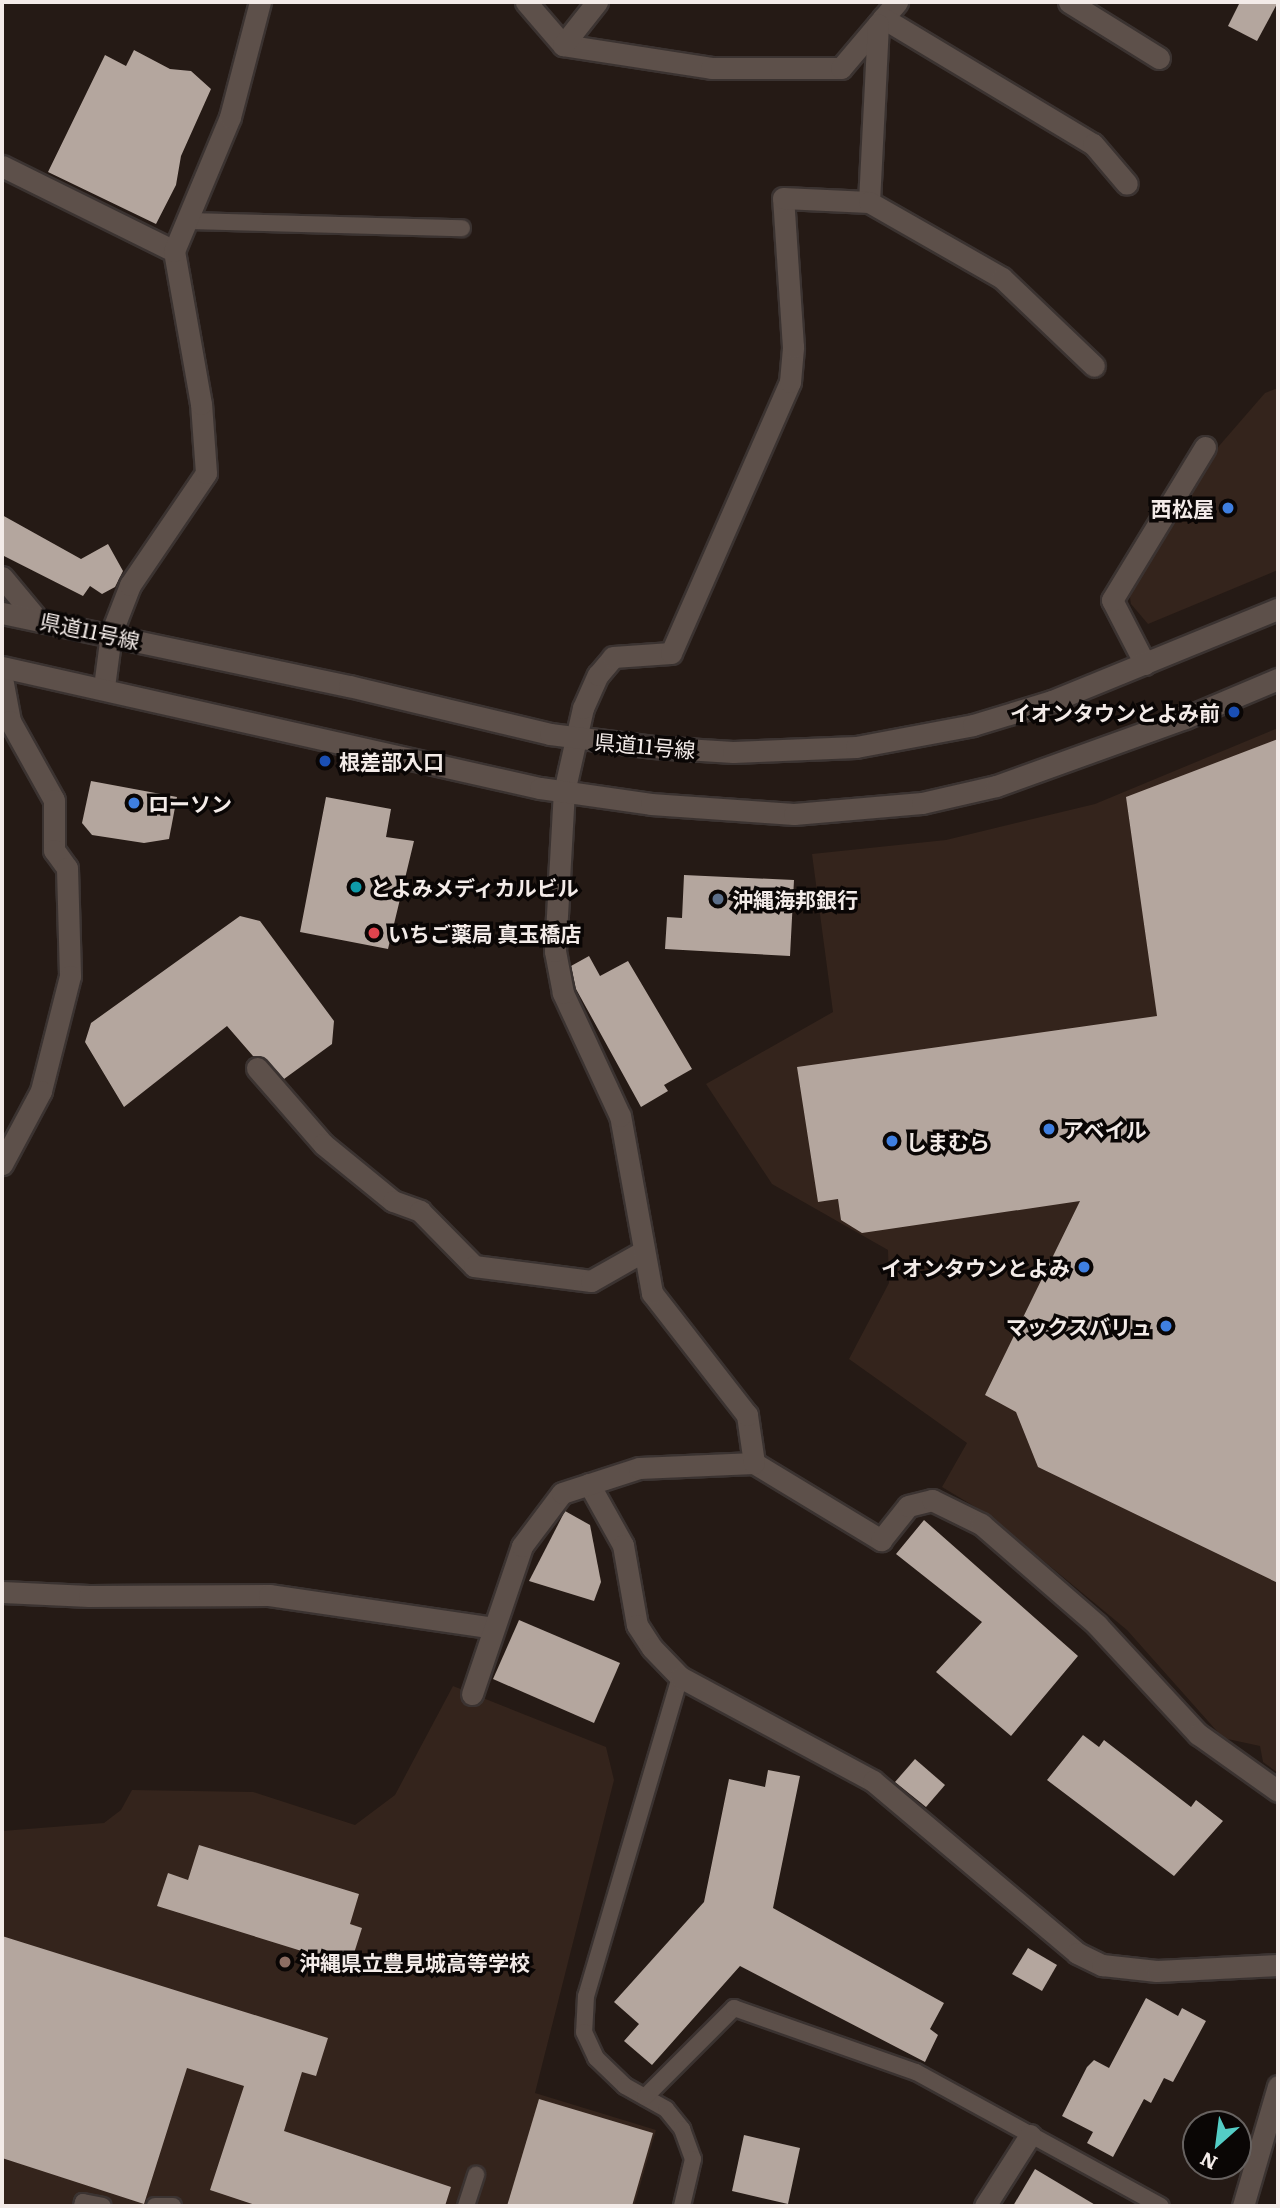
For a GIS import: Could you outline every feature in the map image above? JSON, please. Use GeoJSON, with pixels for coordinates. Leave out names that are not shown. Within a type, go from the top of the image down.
{"type":"FeatureCollection","features":[{"type":"Feature","properties":{"kind":"street"},"geometry":{"type":"LineString","coordinates":[[104,687],[111,634],[130,585],[206,473],[204,428],[174,251],[230,117],[260,2]]}},
{"type":"Feature","properties":{"kind":"street"},"geometry":{"type":"LineString","coordinates":[[526,2],[563,45],[711,68],[841,68],[897,2]]}},
{"type":"Feature","properties":{"kind":"street"},"geometry":{"type":"LineString","coordinates":[[563,45],[597,2]]}},
{"type":"Feature","properties":{"kind":"street"},"geometry":{"type":"LineString","coordinates":[[1069,2],[1158,58]]}},
{"type":"Feature","properties":{"kind":"street"},"geometry":{"type":"LineString","coordinates":[[881,21],[1093,144],[1127,184]]}},
{"type":"Feature","properties":{"kind":"street"},"geometry":{"type":"LineString","coordinates":[[869,202],[881,21]]}},
{"type":"Feature","properties":{"kind":"street"},"geometry":{"type":"LineString","coordinates":[[2,166],[174,251]]}},
{"type":"Feature","properties":{"kind":"street"},"geometry":{"type":"LineString","coordinates":[[754,1463],[747,1415],[652,1293],[620,1116],[563,993],[555,951],[564,792],[575,738],[598,675],[613,657],[671,653],[790,382],[793,347],[783,198],[869,202],[1002,278],[1094,366]]}},
{"type":"Feature","properties":{"kind":"street"},"geometry":{"type":"LineString","coordinates":[[1145,664],[1112,600],[1205,447]]}},
{"type":"Feature","properties":{"kind":"street"},"geometry":{"type":"LineString","coordinates":[[2,577],[37,619]]}},
{"type":"Feature","properties":{"kind":"street","name":"県道11号線"},"geometry":{"type":"LineString","coordinates":[[2,613],[111,634],[575,738],[733,752],[815,751],[892,743],[1026,709],[1278,609]]}},
{"type":"Feature","properties":{"kind":"street"},"geometry":{"type":"LineString","coordinates":[[2,667],[104,687],[564,792],[651,804],[782,813],[922,803],[1042,771],[1278,679]]}},
{"type":"Feature","properties":{"kind":"street"},"geometry":{"type":"LineString","coordinates":[[2,678],[10,721],[54,800],[54,850],[67,869],[70,976],[41,1091],[2,1164]]}},
{"type":"Feature","properties":{"kind":"street"},"geometry":{"type":"LineString","coordinates":[[257,1068],[323,1144],[393,1201],[420,1212],[474,1266],[591,1281],[644,1251]]}},
{"type":"Feature","properties":{"kind":"street"},"geometry":{"type":"LineString","coordinates":[[472,1694],[522,1546],[562,1493],[639,1468],[754,1463],[881,1540],[908,1506],[932,1500],[981,1524],[1097,1625],[1198,1734],[1278,1791]]}},
{"type":"Feature","properties":{"kind":"street"},"geometry":{"type":"LineString","coordinates":[[589,1484],[622,1545],[637,1625],[680,1677],[873,1781],[1077,1953],[1102,1965],[1157,1971],[1278,1965]]}},
{"type":"Feature","properties":{"kind":"street"},"geometry":{"type":"LineString","coordinates":[[2,1592],[269,1595],[494,1629]]}},
{"type":"Feature","properties":{"kind":"street"},"geometry":{"type":"LineString","coordinates":[[1243,2206],[1278,2086]]}},
{"type":"Feature","properties":{"kind":"street"},"geometry":{"type":"LineString","coordinates":[[985,2206],[1030,2135]]}},
{"type":"Feature","properties":{"kind":"lane"},"geometry":{"type":"LineString","coordinates":[[188,221],[462,228]]}},
{"type":"Feature","properties":{"kind":"lane"},"geometry":{"type":"LineString","coordinates":[[680,1677],[586,1996],[584,2032],[596,2058],[625,2086],[666,2109],[682,2129],[693,2159],[682,2206]]}},
{"type":"Feature","properties":{"kind":"lane"},"geometry":{"type":"LineString","coordinates":[[645,2097],[734,2008],[916,2072],[1161,2206]]}},
{"type":"Feature","properties":{"kind":"lane"},"geometry":{"type":"LineString","coordinates":[[466,2206],[476,2175]]}},
{"type":"Feature","properties":{"kind":"lane"},"geometry":{"type":"LineString","coordinates":[[82,2206],[83,2202],[103,2206]]}},
{"type":"Feature","properties":{"kind":"lane"},"geometry":{"type":"LineString","coordinates":[[155,2206],[173,2206]]}},
{"type":"Feature","properties":{"kind":"shaded area","name":"西松屋"},"geometry":{"type":"Polygon","coordinates":[[[1278,388],[1278,570],[1148,624],[1131,604],[1128,585],[1219,446],[1265,393],[1278,388]]]}},
{"type":"Feature","properties":{"kind":"shaded area","name":"イオンタウンとよみ"},"geometry":{"type":"Polygon","coordinates":[[[1278,728],[1278,1773],[1263,1762],[1260,1746],[1223,1738],[1127,1630],[987,1514],[942,1487],[967,1443],[849,1359],[889,1283],[888,1250],[772,1184],[706,1084],[833,1012],[812,854],[946,840],[1095,804],[1278,728]]]}},
{"type":"Feature","properties":{"kind":"shaded area","name":"沖縄県立豊見城高等学校"},"geometry":{"type":"Polygon","coordinates":[[[453,1686],[606,1747],[614,1780],[535,2093],[656,2130],[634,2206],[2,2206],[2,1831],[104,1823],[121,1810],[132,1790],[253,1792],[355,1825],[395,1795],[453,1686]]]}},
{"type":"Feature","properties":{"kind":"building"},"geometry":{"type":"Polygon","coordinates":[[[1240,2],[1278,2],[1257,41],[1228,26],[1240,2]]]}},
{"type":"Feature","properties":{"kind":"building"},"geometry":{"type":"Polygon","coordinates":[[[134,50],[170,69],[191,71],[211,89],[181,156],[176,185],[156,224],[48,172],[105,55],[126,66],[134,50]]]}},
{"type":"Feature","properties":{"kind":"building"},"geometry":{"type":"Polygon","coordinates":[[[2,515],[81,559],[108,544],[123,571],[115,587],[102,594],[90,586],[83,596],[2,555],[2,515]]]}},
{"type":"Feature","properties":{"kind":"building","name":"イオンタウンとよみ"},"geometry":{"type":"Polygon","coordinates":[[[1278,739],[1278,1583],[1038,1467],[1016,1412],[985,1395],[1080,1201],[862,1233],[841,1220],[838,1199],[818,1202],[797,1067],[1157,1016],[1126,797],[1278,739]]]}},
{"type":"Feature","properties":{"kind":"building"},"geometry":{"type":"Polygon","coordinates":[[[91,781],[177,797],[169,839],[144,843],[92,835],[82,823],[91,781]]]}},
{"type":"Feature","properties":{"kind":"building","name":"とよみメディカルビル"},"geometry":{"type":"Polygon","coordinates":[[[326,797],[391,809],[386,837],[414,841],[388,949],[300,932],[326,797]]]}},
{"type":"Feature","properties":{"kind":"building"},"geometry":{"type":"Polygon","coordinates":[[[684,875],[794,880],[790,956],[665,949],[667,917],[682,918],[684,875]]]}},
{"type":"Feature","properties":{"kind":"building"},"geometry":{"type":"Polygon","coordinates":[[[240,916],[260,921],[334,1021],[332,1044],[284,1079],[266,1059],[253,1056],[227,1026],[124,1107],[85,1042],[91,1023],[240,916]]]}},
{"type":"Feature","properties":{"kind":"building"},"geometry":{"type":"Polygon","coordinates":[[[589,956],[600,976],[628,961],[692,1069],[664,1085],[668,1091],[641,1107],[576,989],[571,966],[589,956]]]}},
{"type":"Feature","properties":{"kind":"building"},"geometry":{"type":"Polygon","coordinates":[[[565,1511],[590,1525],[601,1582],[594,1601],[529,1581],[565,1511]]]}},
{"type":"Feature","properties":{"kind":"building"},"geometry":{"type":"Polygon","coordinates":[[[924,1520],[1078,1656],[1011,1736],[936,1672],[982,1622],[896,1554],[924,1520]]]}},
{"type":"Feature","properties":{"kind":"building"},"geometry":{"type":"Polygon","coordinates":[[[519,1620],[620,1663],[594,1723],[493,1679],[519,1620]]]}},
{"type":"Feature","properties":{"kind":"building"},"geometry":{"type":"Polygon","coordinates":[[[1083,1735],[1099,1747],[1104,1740],[1191,1807],[1196,1800],[1223,1821],[1174,1876],[1047,1780],[1083,1735]]]}},
{"type":"Feature","properties":{"kind":"building"},"geometry":{"type":"Polygon","coordinates":[[[915,1759],[945,1785],[926,1807],[895,1782],[915,1759]]]}},
{"type":"Feature","properties":{"kind":"building"},"geometry":{"type":"Polygon","coordinates":[[[768,1770],[800,1776],[773,1908],[944,2003],[930,2029],[938,2035],[925,2062],[740,1966],[652,2065],[624,2041],[639,2024],[614,2002],[704,1902],[729,1779],[765,1787],[768,1770]]]}},
{"type":"Feature","properties":{"kind":"building"},"geometry":{"type":"Polygon","coordinates":[[[199,1845],[359,1894],[350,1924],[362,1928],[350,1966],[157,1906],[168,1873],[188,1880],[199,1845]]]}},
{"type":"Feature","properties":{"kind":"building"},"geometry":{"type":"Polygon","coordinates":[[[2,1936],[328,2038],[316,2076],[302,2072],[284,2131],[451,2187],[445,2206],[258,2206],[210,2190],[244,2086],[187,2068],[144,2204],[2,2158],[2,1936]]]}},
{"type":"Feature","properties":{"kind":"building"},"geometry":{"type":"Polygon","coordinates":[[[1028,1948],[1057,1965],[1042,1991],[1012,1974],[1028,1948]]]}},
{"type":"Feature","properties":{"kind":"building"},"geometry":{"type":"Polygon","coordinates":[[[1146,1998],[1178,2016],[1182,2008],[1206,2021],[1173,2082],[1164,2078],[1151,2103],[1144,2099],[1113,2157],[1087,2143],[1093,2132],[1062,2116],[1087,2067],[1094,2060],[1109,2068],[1146,1998]]]}},
{"type":"Feature","properties":{"kind":"building"},"geometry":{"type":"Polygon","coordinates":[[[539,2099],[653,2133],[632,2206],[507,2206],[539,2099]]]}},
{"type":"Feature","properties":{"kind":"building"},"geometry":{"type":"Polygon","coordinates":[[[744,2135],[800,2148],[788,2204],[732,2191],[744,2135]]]}},
{"type":"Feature","properties":{"kind":"building"},"geometry":{"type":"Polygon","coordinates":[[[1035,2169],[1097,2206],[1013,2206],[1035,2169]]]}},
{"type":"Feature","properties":{"kind":"place","name":"西松屋"},"geometry":{"type":"Point","coordinates":[1228,508]}},
{"type":"Feature","properties":{"kind":"place","name":"イオンタウンとよみ前"},"geometry":{"type":"Point","coordinates":[1234,712]}},
{"type":"Feature","properties":{"kind":"place","name":"根差部入口"},"geometry":{"type":"Point","coordinates":[325,761]}},
{"type":"Feature","properties":{"kind":"place","name":"ローソン"},"geometry":{"type":"Point","coordinates":[134,803]}},
{"type":"Feature","properties":{"kind":"place","name":"とよみメディカルビル"},"geometry":{"type":"Point","coordinates":[356,887]}},
{"type":"Feature","properties":{"kind":"place","name":"沖縄海邦銀行"},"geometry":{"type":"Point","coordinates":[718,899]}},
{"type":"Feature","properties":{"kind":"place","name":"いちご薬局 真玉橋店"},"geometry":{"type":"Point","coordinates":[374,933]}},
{"type":"Feature","properties":{"kind":"place","name":"アベイル"},"geometry":{"type":"Point","coordinates":[1049,1129]}},
{"type":"Feature","properties":{"kind":"place","name":"しまむら"},"geometry":{"type":"Point","coordinates":[892,1141]}},
{"type":"Feature","properties":{"kind":"place","name":"イオンタウンとよみ"},"geometry":{"type":"Point","coordinates":[1084,1267]}},
{"type":"Feature","properties":{"kind":"place","name":"マックスバリュ"},"geometry":{"type":"Point","coordinates":[1166,1326]}},
{"type":"Feature","properties":{"kind":"place","name":"沖縄県立豊見城高等学校"},"geometry":{"type":"Point","coordinates":[285,1962]}}]}
